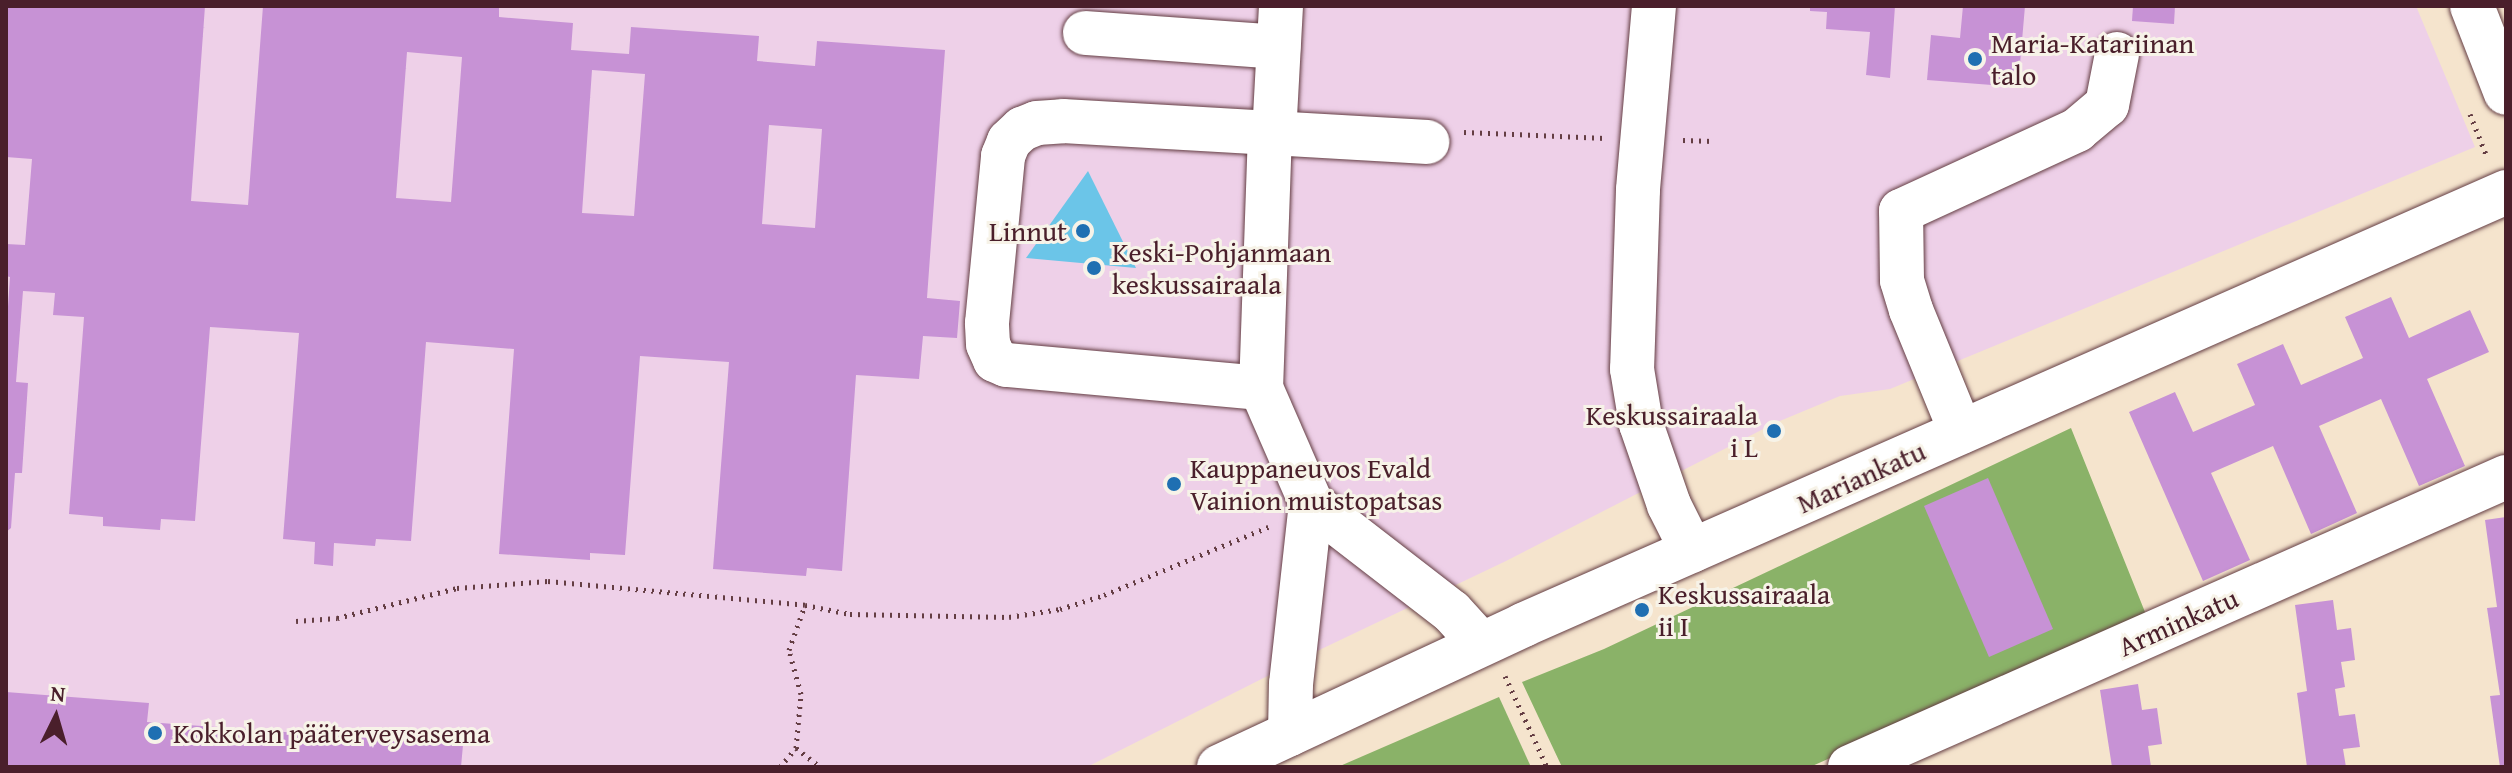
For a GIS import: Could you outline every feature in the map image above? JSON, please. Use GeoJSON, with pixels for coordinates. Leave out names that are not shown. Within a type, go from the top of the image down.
{"type":"FeatureCollection","features":[{"type":"Feature","properties":{"kind":"street"},"geometry":{"type":"LineString","coordinates":[[1654,6],[1642,138],[1632,369],[1641,424],[1669,505],[1692,551]]}},
{"type":"Feature","properties":{"kind":"street"},"geometry":{"type":"LineString","coordinates":[[2472,6],[2506,93]]}},
{"type":"Feature","properties":{"kind":"street"},"geometry":{"type":"LineString","coordinates":[[1085,33],[1279,26],[1275,117],[1270,132],[1261,388],[1311,503],[1452,612],[1493,659]]}},
{"type":"Feature","properties":{"kind":"street"},"geometry":{"type":"LineString","coordinates":[[1961,432],[1911,310],[1902,280],[1901,211],[2077,130],[2107,105],[2117,54]]}},
{"type":"Feature","properties":{"kind":"street"},"geometry":{"type":"LineString","coordinates":[[1261,388],[1006,365],[995,360],[988,344],[987,323],[1003,156],[1009,141],[1022,129],[1037,123],[1063,121],[1442,137]]}},
{"type":"Feature","properties":{"kind":"street","name":"Mariankatu"},"geometry":{"type":"LineString","coordinates":[[1219,767],[1290,734],[1493,659],[1692,551],[2506,192]]}},
{"type":"Feature","properties":{"kind":"street","name":"Arminkatu"},"geometry":{"type":"LineString","coordinates":[[1850,767],[2506,477]]}},
{"type":"Feature","properties":{"kind":"street"},"geometry":{"type":"LineString","coordinates":[[1290,734],[1291,684],[1311,503]]}},
{"type":"Feature","properties":{"kind":"path"},"geometry":{"type":"LineString","coordinates":[[1442,137],[1713,141]]}},
{"type":"Feature","properties":{"kind":"path"},"geometry":{"type":"LineString","coordinates":[[296,621],[337,618],[457,588],[548,581],[805,605],[850,614],[927,618],[1009,617],[1060,609],[1210,553],[1253,535],[1311,503]]}},
{"type":"Feature","properties":{"kind":"path"},"geometry":{"type":"LineString","coordinates":[[780,767],[796,748],[801,694],[789,650],[805,605]]}},
{"type":"Feature","properties":{"kind":"path"},"geometry":{"type":"LineString","coordinates":[[1493,659],[1547,767]]}},
{"type":"Feature","properties":{"kind":"path"},"geometry":{"type":"LineString","coordinates":[[796,748],[820,767]]}},
{"type":"Feature","properties":{"kind":"shaded area","name":"Keski-Pohjanmaan keskussairaala"},"geometry":{"type":"Polygon","coordinates":[[[6,6],[2416,6],[2475,147],[1890,389],[1840,396],[1775,423],[1506,561],[1313,653],[1087,767],[6,767],[6,6]]]}},
{"type":"Feature","properties":{"kind":"green space"},"geometry":{"type":"Polygon","coordinates":[[[2071,428],[2147,617],[1810,767],[1562,767],[1522,682],[1604,649],[2071,428]]]}},
{"type":"Feature","properties":{"kind":"green space"},"geometry":{"type":"Polygon","coordinates":[[[1499,697],[1531,767],[1340,766],[1499,697]]]}},
{"type":"Feature","properties":{"kind":"water"},"geometry":{"type":"Polygon","coordinates":[[[1088,171],[1136,268],[1026,258],[1088,171]]]}},
{"type":"Feature","properties":{"kind":"building"},"geometry":{"type":"Polygon","coordinates":[[[6,6],[205,6],[191,201],[248,205],[263,6],[499,6],[499,17],[573,23],[571,50],[629,54],[631,27],[759,36],[757,61],[815,66],[817,41],[945,50],[927,298],[960,301],[957,338],[923,336],[919,379],[856,375],[842,571],[807,568],[806,576],[713,569],[729,362],[640,356],[625,555],[590,553],[590,560],[499,554],[514,349],[426,342],[411,541],[376,539],[375,546],[334,543],[333,566],[314,564],[315,542],[283,539],[299,333],[210,327],[195,521],[161,519],[160,530],[103,526],[103,517],[69,514],[84,317],[53,315],[55,293],[23,291],[16,382],[28,383],[22,473],[15,473],[11,528],[6,532],[6,336],[10,277],[6,276],[6,244],[25,245],[32,159],[6,157],[6,6]],[[407,52],[396,198],[451,202],[462,57],[407,52]],[[592,70],[582,213],[634,216],[645,74],[592,70]],[[769,125],[762,224],[815,228],[822,129],[769,125]]]}},
{"type":"Feature","properties":{"kind":"building"},"geometry":{"type":"Polygon","coordinates":[[[1810,6],[1895,6],[1890,78],[1866,75],[1870,32],[1826,29],[1827,12],[1810,11],[1810,6]]]}},
{"type":"Feature","properties":{"kind":"building","name":"Maria-Katariinan talo"},"geometry":{"type":"Polygon","coordinates":[[[1963,6],[2025,6],[2018,87],[1927,80],[1931,35],[1960,38],[1963,6]]]}},
{"type":"Feature","properties":{"kind":"building","name":"Maria-Katariinan talo"},"geometry":{"type":"Polygon","coordinates":[[[2133,6],[2175,6],[2174,24],[2132,21],[2133,6]]]}},
{"type":"Feature","properties":{"kind":"building"},"geometry":{"type":"Polygon","coordinates":[[[2391,297],[2409,338],[2470,310],[2489,352],[2427,379],[2465,466],[2419,486],[2381,399],[2319,426],[2357,513],[2311,534],[2273,446],[2211,473],[2250,560],[2203,581],[2129,412],[2175,392],[2193,432],[2255,405],[2237,364],[2283,344],[2301,385],[2363,358],[2345,317],[2391,297]]]}},
{"type":"Feature","properties":{"kind":"building"},"geometry":{"type":"Polygon","coordinates":[[[1988,478],[2053,629],[1989,657],[1924,506],[1988,478]]]}},
{"type":"Feature","properties":{"kind":"building"},"geometry":{"type":"Polygon","coordinates":[[[2506,517],[2506,767],[2500,767],[2490,696],[2500,695],[2487,608],[2497,607],[2485,520],[2506,517]]]}},
{"type":"Feature","properties":{"kind":"building"},"geometry":{"type":"Polygon","coordinates":[[[2333,600],[2337,630],[2351,628],[2355,660],[2341,662],[2345,687],[2335,689],[2339,716],[2355,714],[2360,747],[2343,749],[2346,767],[2307,767],[2297,693],[2307,691],[2295,605],[2333,600]]]}},
{"type":"Feature","properties":{"kind":"building"},"geometry":{"type":"Polygon","coordinates":[[[2138,684],[2142,710],[2157,708],[2162,744],[2148,746],[2151,767],[2112,767],[2100,690],[2138,684]]]}},
{"type":"Feature","properties":{"kind":"building","name":"Kokkolan pääterveysasema"},"geometry":{"type":"Polygon","coordinates":[[[6,692],[149,703],[147,722],[463,745],[461,767],[6,767],[6,692]]]}},
{"type":"Feature","properties":{"kind":"place","name":"Maria-Katariinan talo"},"geometry":{"type":"Point","coordinates":[1975,59]}},
{"type":"Feature","properties":{"kind":"place","name":"Linnut"},"geometry":{"type":"Point","coordinates":[1083,231]}},
{"type":"Feature","properties":{"kind":"place","name":"Keski-Pohjanmaan keskussairaala"},"geometry":{"type":"Point","coordinates":[1094,268]}},
{"type":"Feature","properties":{"kind":"place","name":"Keskussairaala i L"},"geometry":{"type":"Point","coordinates":[1774,431]}},
{"type":"Feature","properties":{"kind":"place","name":"Kauppaneuvos Evald Vainion muistopatsas"},"geometry":{"type":"Point","coordinates":[1174,484]}},
{"type":"Feature","properties":{"kind":"place","name":"Keskussairaala ii I"},"geometry":{"type":"Point","coordinates":[1642,610]}},
{"type":"Feature","properties":{"kind":"place","name":"Kokkolan pääterveysasema"},"geometry":{"type":"Point","coordinates":[155,733]}}]}
